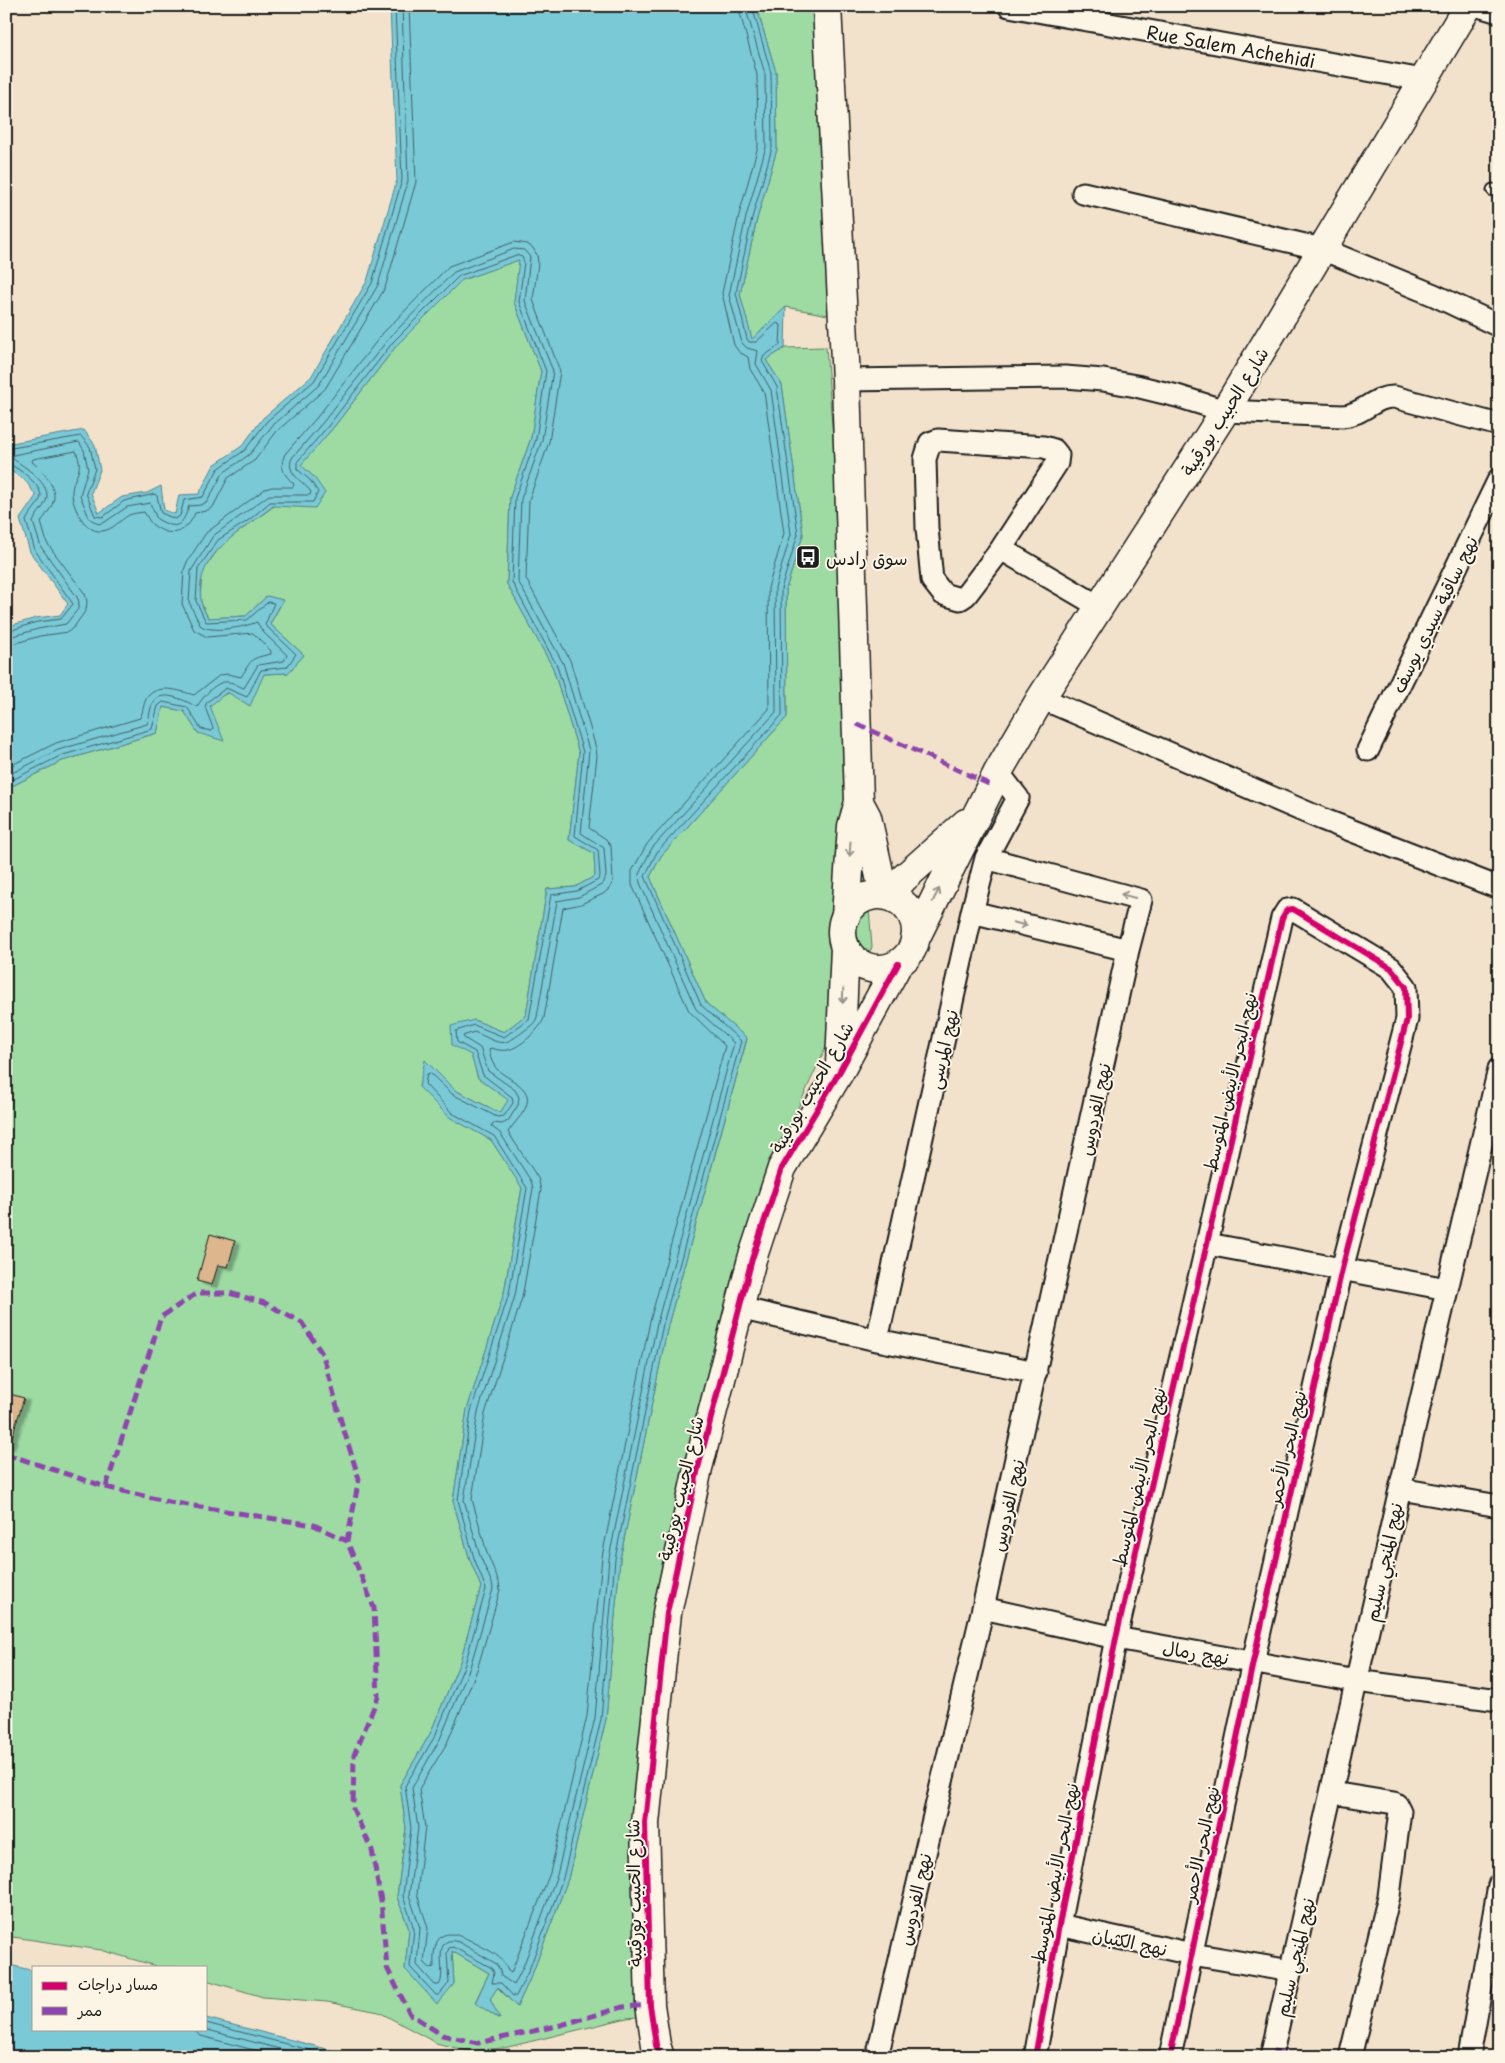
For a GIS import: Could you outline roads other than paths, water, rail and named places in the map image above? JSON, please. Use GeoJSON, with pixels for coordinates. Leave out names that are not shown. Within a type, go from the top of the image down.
{"type":"FeatureCollection","features":[{"type":"Feature","properties":{"kind":"street"},"geometry":{"type":"LineString","coordinates":[[827,6],[846,380],[859,802],[852,826],[846,916]]}},
{"type":"Feature","properties":{"kind":"street","name":"Rue Salem Achehidi"},"geometry":{"type":"LineString","coordinates":[[1008,6],[1423,80]]}},
{"type":"Feature","properties":{"kind":"street","name":"شارع الحبيب بورقيبة"},"geometry":{"type":"LineString","coordinates":[[915,939],[998,772],[1042,698],[1225,411],[1468,6]]}},
{"type":"Feature","properties":{"kind":"street"},"geometry":{"type":"LineString","coordinates":[[1478,6],[1499,12]]}},
{"type":"Feature","properties":{"kind":"street"},"geometry":{"type":"LineString","coordinates":[[1083,193],[1322,249],[1434,295],[1499,326]]}},
{"type":"Feature","properties":{"kind":"street"},"geometry":{"type":"LineString","coordinates":[[846,380],[1065,377],[1103,380],[1176,396],[1225,411],[1350,416],[1357,414],[1379,399],[1387,396],[1499,426]]}},
{"type":"Feature","properties":{"kind":"street"},"geometry":{"type":"LineString","coordinates":[[938,440],[1044,447],[1057,452],[1059,458],[1000,549],[966,595],[960,599],[943,594],[937,588],[932,580],[928,528],[925,459],[930,443],[938,440]]}},
{"type":"Feature","properties":{"kind":"street","name":"نهج ساقية سيدي يوسف"},"geometry":{"type":"LineString","coordinates":[[1368,750],[1499,479]]}},
{"type":"Feature","properties":{"kind":"street"},"geometry":{"type":"LineString","coordinates":[[1000,549],[1100,606]]}},
{"type":"Feature","properties":{"kind":"street"},"geometry":{"type":"LineString","coordinates":[[1042,698],[1322,819],[1499,888]]}},
{"type":"Feature","properties":{"kind":"street","name":"نهج المرسى"},"geometry":{"type":"LineString","coordinates":[[877,1340],[972,912],[986,858],[1018,798],[998,772]]}},
{"type":"Feature","properties":{"kind":"street"},"geometry":{"type":"LineString","coordinates":[[859,802],[867,817],[886,896]]}},
{"type":"Feature","properties":{"kind":"street","name":"شارع الحبيب بورقيبة"},"geometry":{"type":"LineString","coordinates":[[886,896],[977,814]]}},
{"type":"Feature","properties":{"kind":"street","name":"نهج الفردوس"},"geometry":{"type":"LineString","coordinates":[[877,2057],[983,1608],[1128,950],[1141,900],[986,858]]}},
{"type":"Feature","properties":{"kind":"street"},"geometry":{"type":"LineString","coordinates":[[871,896],[886,896],[902,903],[909,910],[915,924],[915,939],[909,953],[898,964],[883,969],[868,968],[850,956],[845,947],[842,926],[852,907],[861,900],[871,896]]}},
{"type":"Feature","properties":{"kind":"street","name":"نهج البحر الأبيض المتوسط"},"geometry":{"type":"LineString","coordinates":[[1035,2057],[1116,1638],[1282,918],[1289,909]]}},
{"type":"Feature","properties":{"kind":"street","name":"نهج البحر الأحمر"},"geometry":{"type":"LineString","coordinates":[[1170,2057],[1253,1662],[1342,1269],[1407,1019],[1406,986],[1391,968],[1299,911],[1289,909]]}},
{"type":"Feature","properties":{"kind":"street"},"geometry":{"type":"LineString","coordinates":[[972,912],[1128,950]]}},
{"type":"Feature","properties":{"kind":"street","name":"شارع الحبيب بورقيبة"},"geometry":{"type":"LineString","coordinates":[[840,1071],[845,947]]}},
{"type":"Feature","properties":{"kind":"street","name":"شارع الحبيب بورقيبة"},"geometry":{"type":"LineString","coordinates":[[660,2057],[656,2045],[650,2005],[645,1823],[653,1731],[667,1613],[698,1468],[752,1259],[782,1168],[840,1071],[898,964]]}},
{"type":"Feature","properties":{"kind":"street","name":"نهج المنجي سليم"},"geometry":{"type":"LineString","coordinates":[[1271,2057],[1400,1489],[1499,1069]]}},
{"type":"Feature","properties":{"kind":"street"},"geometry":{"type":"LineString","coordinates":[[1208,1244],[1447,1289]]}},
{"type":"Feature","properties":{"kind":"street"},"geometry":{"type":"LineString","coordinates":[[739,1308],[877,1340],[1036,1372]]}},
{"type":"Feature","properties":{"kind":"street"},"geometry":{"type":"LineString","coordinates":[[1400,1489],[1499,1506]]}},
{"type":"Feature","properties":{"kind":"street","name":"نهج رمال"},"geometry":{"type":"LineString","coordinates":[[983,1608],[1116,1638],[1357,1681],[1499,1700]]}},
{"type":"Feature","properties":{"kind":"street"},"geometry":{"type":"LineString","coordinates":[[1332,1793],[1394,1804],[1397,1805],[1400,1811],[1387,1905],[1350,2057]]}},
{"type":"Feature","properties":{"kind":"street"},"geometry":{"type":"LineString","coordinates":[[1469,2057],[1499,1885]]}},
{"type":"Feature","properties":{"kind":"street","name":"نهج الكثبان"},"geometry":{"type":"LineString","coordinates":[[1059,1925],[1192,1954],[1291,1971]]}},
{"type":"Feature","properties":{"kind":"water"},"geometry":{"type":"Polygon","coordinates":[[[390,6],[756,6],[776,72],[777,149],[757,219],[740,294],[752,339],[786,307],[785,348],[766,360],[782,385],[803,535],[786,589],[787,717],[661,856],[650,877],[706,1003],[747,1038],[668,1325],[620,1559],[606,1719],[568,1879],[533,1972],[517,2007],[498,1987],[490,1999],[500,2019],[475,2003],[489,1973],[452,1951],[454,1984],[437,2004],[405,1969],[409,1929],[397,1897],[406,1828],[400,1785],[430,1734],[460,1662],[481,1587],[470,1560],[453,1501],[467,1410],[504,1293],[522,1188],[491,1140],[449,1117],[419,1087],[425,1060],[455,1090],[500,1113],[508,1100],[478,1078],[471,1055],[452,1045],[451,1026],[474,1020],[504,1032],[526,1015],[547,889],[575,887],[595,876],[594,853],[569,840],[579,753],[553,668],[507,584],[510,497],[531,438],[541,371],[514,302],[519,260],[462,280],[397,345],[333,428],[301,465],[314,477],[325,493],[315,508],[273,506],[223,545],[205,569],[201,583],[201,602],[208,618],[246,616],[267,596],[283,600],[270,624],[304,655],[288,673],[264,674],[250,706],[227,692],[210,706],[224,741],[198,733],[184,711],[163,707],[157,733],[62,761],[6,789],[6,627],[36,618],[60,615],[68,604],[30,552],[20,519],[36,496],[25,480],[6,468],[6,444],[84,430],[95,445],[100,470],[91,493],[99,513],[122,497],[147,493],[161,486],[164,510],[175,514],[179,495],[199,494],[214,465],[242,446],[263,418],[311,377],[367,281],[397,180],[390,6]]]}},
{"type":"Feature","properties":{"kind":"water"},"geometry":{"type":"Polygon","coordinates":[[[6,1964],[32,1970],[32,2030],[208,2030],[208,2019],[358,2057],[6,2057],[6,1964]]]}},
{"type":"Feature","properties":{"kind":"place","name":"سوق رادس"},"geometry":{"type":"Point","coordinates":[808,557]}}]}
